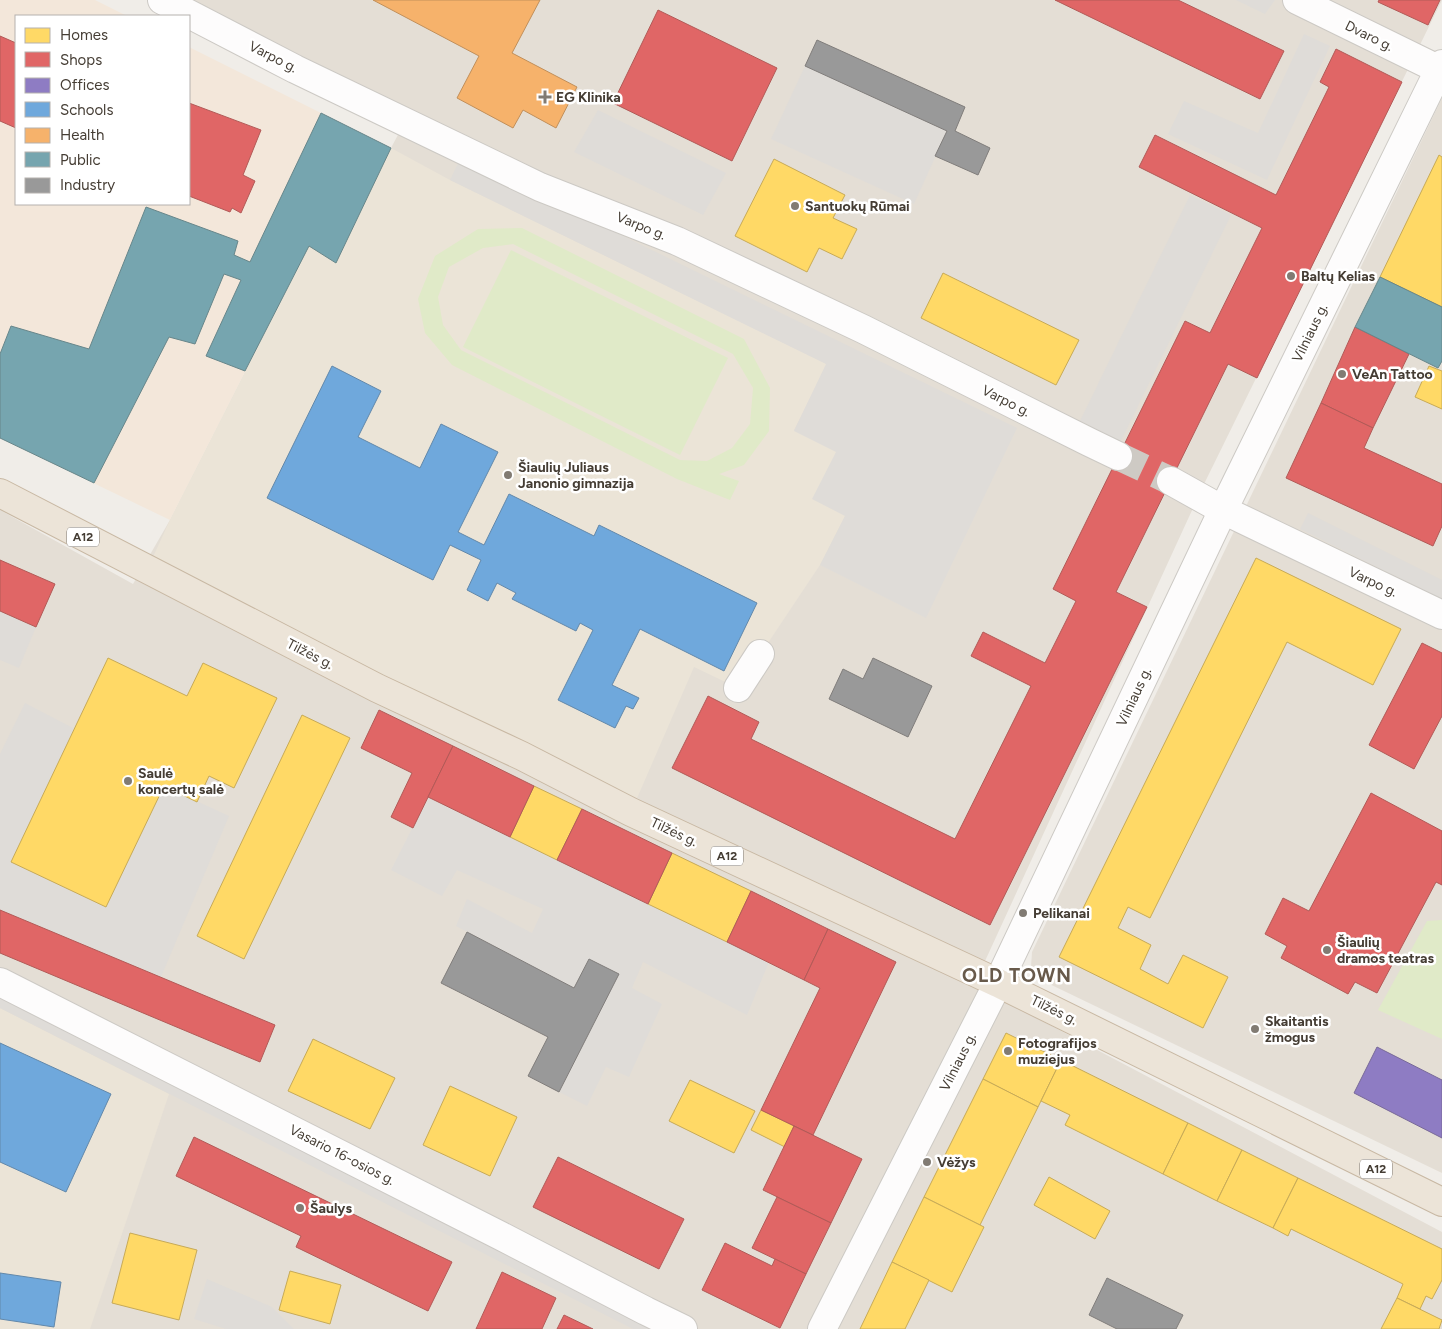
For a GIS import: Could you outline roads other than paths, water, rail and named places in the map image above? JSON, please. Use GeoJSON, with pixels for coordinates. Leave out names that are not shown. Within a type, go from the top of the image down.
{"type":"FeatureCollection","features":[{"type":"Feature","properties":{"kind":"highway","name":"Tilžės g."},"geometry":{"type":"LineString","coordinates":[[0,483],[10,498],[155,575],[377,688],[522,756],[640,816],[998,982],[1442,1202]]}},
{"type":"Feature","properties":{"kind":"street","name":"Varpo g."},"geometry":{"type":"LineString","coordinates":[[162,0],[294,69],[540,187],[677,241],[863,329],[1118,456]]}},
{"type":"Feature","properties":{"kind":"street","name":"Dvaro g."},"geometry":{"type":"LineString","coordinates":[[1297,0],[1441,68]]}},
{"type":"Feature","properties":{"kind":"street","name":"Vilniaus g."},"geometry":{"type":"LineString","coordinates":[[822,1329],[998,982],[1223,510],[1441,68]]}},
{"type":"Feature","properties":{"kind":"street","name":"Varpo g."},"geometry":{"type":"LineString","coordinates":[[1171,481],[1223,510],[1442,615]]}},
{"type":"Feature","properties":{"kind":"street"},"geometry":{"type":"LineString","coordinates":[[738,688],[760,654]]}},
{"type":"Feature","properties":{"kind":"street","name":"Vasario 16-osios g."},"geometry":{"type":"LineString","coordinates":[[0,982],[683,1329]]}},
{"type":"Feature","properties":{"kind":"tunnel"},"geometry":{"type":"LineString","coordinates":[[1118,456],[1171,481]]}},
{"type":"Feature","properties":{"kind":"place","name":"EG Klinika"},"geometry":{"type":"Point","coordinates":[545,97]}},
{"type":"Feature","properties":{"kind":"place","name":"Santuokų Rūmai"},"geometry":{"type":"Point","coordinates":[795,206]}},
{"type":"Feature","properties":{"kind":"place","name":"Baltų Kelias"},"geometry":{"type":"Point","coordinates":[1291,276]}},
{"type":"Feature","properties":{"kind":"place","name":"VeAn Tattoo"},"geometry":{"type":"Point","coordinates":[1342,374]}},
{"type":"Feature","properties":{"kind":"place","name":"Šiaulių Juliaus Janonio gimnazija"},"geometry":{"type":"Point","coordinates":[508,475]}},
{"type":"Feature","properties":{"kind":"place","name":"Saulė koncertų salė"},"geometry":{"type":"Point","coordinates":[128,781]}},
{"type":"Feature","properties":{"kind":"place","name":"Pelikanai"},"geometry":{"type":"Point","coordinates":[1023,913]}},
{"type":"Feature","properties":{"kind":"place","name":"Šiaulių dramos teatras"},"geometry":{"type":"Point","coordinates":[1327,950]}},
{"type":"Feature","properties":{"kind":"place","name":"Skaitantis žmogus"},"geometry":{"type":"Point","coordinates":[1255,1029]}},
{"type":"Feature","properties":{"kind":"place","name":"Fotografijos muziejus"},"geometry":{"type":"Point","coordinates":[1008,1051]}},
{"type":"Feature","properties":{"kind":"place","name":"Vėžys"},"geometry":{"type":"Point","coordinates":[927,1162]}},
{"type":"Feature","properties":{"kind":"place","name":"Šaulys"},"geometry":{"type":"Point","coordinates":[300,1208]}},
{"type":"Feature","properties":{"kind":"district","name":"OLD TOWN"},"geometry":{"type":"Point","coordinates":[1017,975]}}]}
